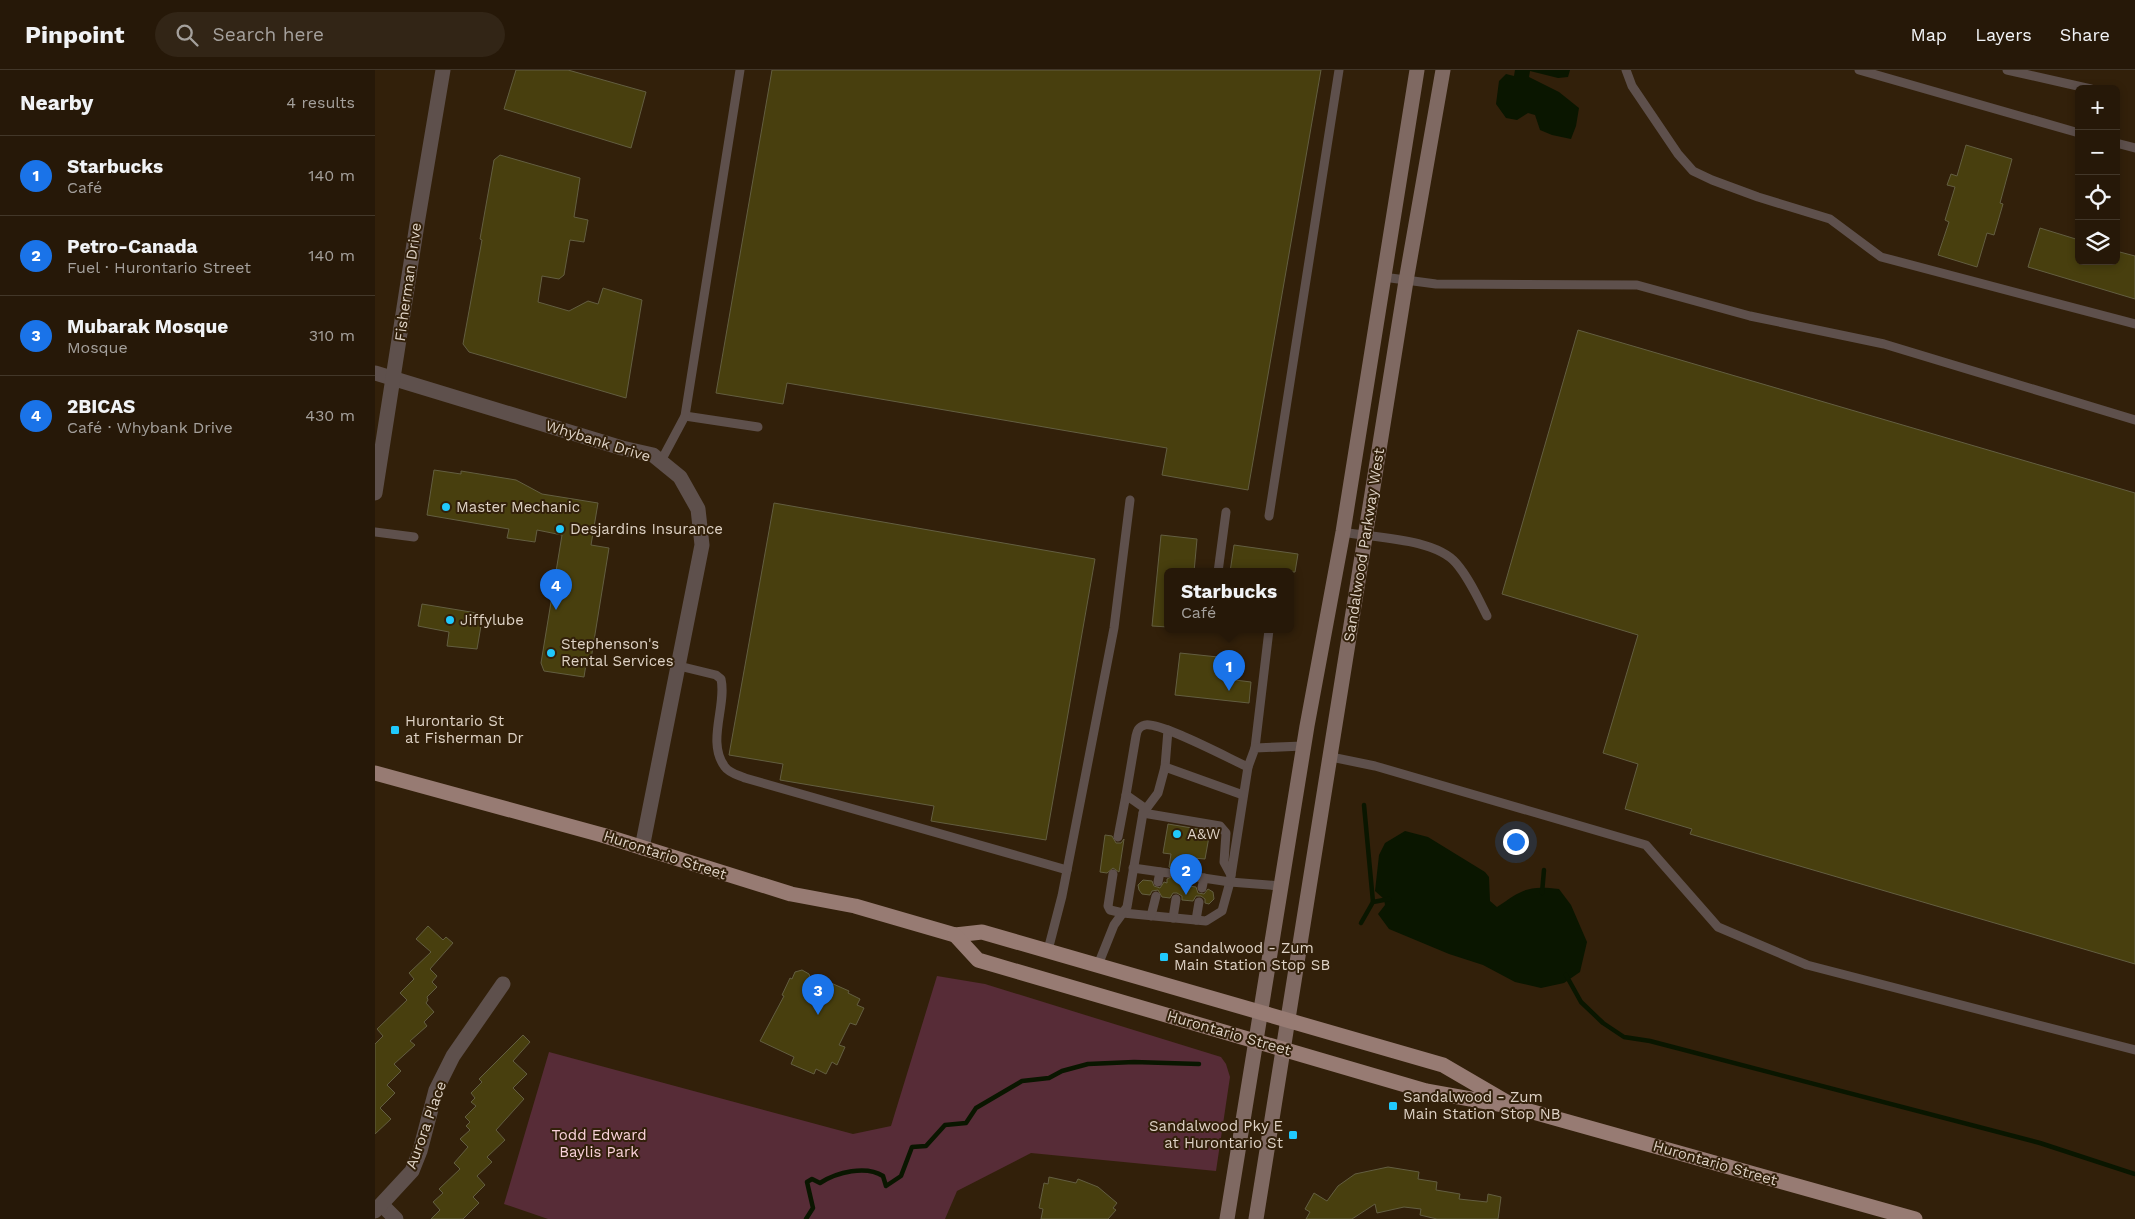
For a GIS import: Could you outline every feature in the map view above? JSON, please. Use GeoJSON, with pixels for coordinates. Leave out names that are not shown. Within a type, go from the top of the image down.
{"type":"FeatureCollection","features":[{"type":"Feature","properties":{"kind":"main road","name":"Sandalwood Parkway West"},"geometry":{"type":"LineString","coordinates":[[1227,1219],[1303,746],[1343,532],[1417,70]]}},
{"type":"Feature","properties":{"kind":"main road","name":"Sandalwood Parkway West"},"geometry":{"type":"LineString","coordinates":[[1256,1219],[1285,1050],[1406,281],[1443,70]]}},
{"type":"Feature","properties":{"kind":"main road","name":"Hurontario Street"},"geometry":{"type":"LineString","coordinates":[[375,772],[440,792],[567,825],[791,894],[855,906],[955,935],[982,932],[1443,1065],[1515,1107]]}},
{"type":"Feature","properties":{"kind":"main road","name":"Hurontario Street"},"geometry":{"type":"LineString","coordinates":[[955,935],[978,960],[1426,1091],[1515,1107],[1915,1219]]}},
{"type":"Feature","properties":{"kind":"street","name":"Fisherman Drive"},"geometry":{"type":"LineString","coordinates":[[375,493],[394,379],[417,218],[443,70]]}},
{"type":"Feature","properties":{"kind":"street","name":"Whybank Drive"},"geometry":{"type":"LineString","coordinates":[[375,374],[622,448],[653,455],[680,477],[698,509],[702,545],[642,848]]}},
{"type":"Feature","properties":{"kind":"street","name":"Aurora Place"},"geometry":{"type":"LineString","coordinates":[[378,1208],[412,1171],[420,1151],[436,1090],[453,1056],[503,984]]}},
{"type":"Feature","properties":{"kind":"street"},"geometry":{"type":"LineString","coordinates":[[378,1208],[395,1219]]}},
{"type":"Feature","properties":{"kind":"lane"},"geometry":{"type":"LineString","coordinates":[[661,462],[685,416],[740,70]]}},
{"type":"Feature","properties":{"kind":"lane"},"geometry":{"type":"LineString","coordinates":[[1269,516],[1339,70]]}},
{"type":"Feature","properties":{"kind":"lane"},"geometry":{"type":"LineString","coordinates":[[1626,70],[1632,86],[1678,154],[1693,171],[1758,197],[1829,218],[1881,257],[2135,324]]}},
{"type":"Feature","properties":{"kind":"lane"},"geometry":{"type":"LineString","coordinates":[[1859,70],[2075,132]]}},
{"type":"Feature","properties":{"kind":"lane"},"geometry":{"type":"LineString","coordinates":[[2007,70],[2075,85]]}},
{"type":"Feature","properties":{"kind":"lane"},"geometry":{"type":"LineString","coordinates":[[2120,144],[2135,148]]}},
{"type":"Feature","properties":{"kind":"lane"},"geometry":{"type":"LineString","coordinates":[[1383,277],[1436,284],[1637,285],[1750,316],[1884,344],[2135,420]]}},
{"type":"Feature","properties":{"kind":"lane"},"geometry":{"type":"LineString","coordinates":[[685,416],[758,427]]}},
{"type":"Feature","properties":{"kind":"lane"},"geometry":{"type":"LineString","coordinates":[[1048,950],[1067,870],[1114,628],[1130,500]]}},
{"type":"Feature","properties":{"kind":"lane"},"geometry":{"type":"LineString","coordinates":[[1218,568],[1225,512]]}},
{"type":"Feature","properties":{"kind":"lane"},"geometry":{"type":"LineString","coordinates":[[375,532],[414,537]]}},
{"type":"Feature","properties":{"kind":"lane"},"geometry":{"type":"LineString","coordinates":[[1343,532],[1428,544],[1455,562],[1474,591],[1487,616]]}},
{"type":"Feature","properties":{"kind":"lane"},"geometry":{"type":"LineString","coordinates":[[1113,874],[1108,906],[1110,910],[1205,921],[1222,911],[1231,879],[1248,767],[1255,748],[1269,633]]}},
{"type":"Feature","properties":{"kind":"lane"},"geometry":{"type":"LineString","coordinates":[[679,666],[716,675],[721,678],[723,687],[717,737],[719,752],[724,766],[731,772],[745,778],[1067,870]]}},
{"type":"Feature","properties":{"kind":"lane"},"geometry":{"type":"LineString","coordinates":[[1118,837],[1138,729],[1147,724],[1168,730],[1248,767]]}},
{"type":"Feature","properties":{"kind":"lane"},"geometry":{"type":"LineString","coordinates":[[1098,965],[1114,925],[1123,913],[1128,900],[1145,811],[1161,788],[1168,730]]}},
{"type":"Feature","properties":{"kind":"lane"},"geometry":{"type":"LineString","coordinates":[[1255,748],[1303,746]]}},
{"type":"Feature","properties":{"kind":"lane"},"geometry":{"type":"LineString","coordinates":[[1331,757],[1375,766],[1646,845],[1718,927],[1807,965],[2135,1050]]}},
{"type":"Feature","properties":{"kind":"lane"},"geometry":{"type":"LineString","coordinates":[[1165,767],[1243,795]]}},
{"type":"Feature","properties":{"kind":"lane"},"geometry":{"type":"LineString","coordinates":[[1126,795],[1145,811],[1220,826],[1226,833],[1224,862],[1231,879]]}},
{"type":"Feature","properties":{"kind":"lane"},"geometry":{"type":"LineString","coordinates":[[1133,868],[1164,872],[1158,882]]}},
{"type":"Feature","properties":{"kind":"lane"},"geometry":{"type":"LineString","coordinates":[[1190,876],[1281,886]]}},
{"type":"Feature","properties":{"kind":"lane"},"geometry":{"type":"LineString","coordinates":[[1202,888],[1204,878]]}},
{"type":"Feature","properties":{"kind":"lane"},"geometry":{"type":"LineString","coordinates":[[1151,916],[1155,896]]}},
{"type":"Feature","properties":{"kind":"lane"},"geometry":{"type":"LineString","coordinates":[[1173,918],[1177,899]]}},
{"type":"Feature","properties":{"kind":"lane"},"geometry":{"type":"LineString","coordinates":[[1196,920],[1199,902]]}},
{"type":"Feature","properties":{"kind":"green space","name":"Todd Edward Baylis Park"},"geometry":{"type":"Polygon","coordinates":[[[937,976],[985,984],[1221,1057],[1226,1064],[1230,1077],[1216,1171],[1031,1153],[957,1191],[945,1219],[548,1219],[504,1204],[549,1052],[853,1134],[891,1126],[937,976]]]}},
{"type":"Feature","properties":{"kind":"shaded area"},"geometry":{"type":"Polygon","coordinates":[[[1515,70],[1570,70],[1568,77],[1558,78],[1530,71],[1529,77],[1559,92],[1579,108],[1576,126],[1571,139],[1540,130],[1535,115],[1528,113],[1517,120],[1506,118],[1496,104],[1499,81],[1506,74],[1514,76],[1515,70]]]}},
{"type":"Feature","properties":{"kind":"shaded area"},"geometry":{"type":"Polygon","coordinates":[[[1405,831],[1428,837],[1485,872],[1489,877],[1490,901],[1497,907],[1525,890],[1532,888],[1559,889],[1571,905],[1587,942],[1580,972],[1564,983],[1541,988],[1515,982],[1483,965],[1449,954],[1389,929],[1378,914],[1385,905],[1384,899],[1375,891],[1379,855],[1385,843],[1405,831]]]}},
{"type":"Feature","properties":{"kind":"building"},"geometry":{"type":"Polygon","coordinates":[[[516,70],[568,70],[646,92],[631,148],[504,109],[516,70]]]}},
{"type":"Feature","properties":{"kind":"building"},"geometry":{"type":"Polygon","coordinates":[[[772,70],[1321,70],[1248,490],[1162,475],[1167,448],[787,383],[783,404],[716,393],[772,70]]]}},
{"type":"Feature","properties":{"kind":"building"},"geometry":{"type":"Polygon","coordinates":[[[1966,145],[2012,159],[2000,203],[2003,204],[1994,235],[1987,233],[1977,267],[1938,255],[1949,222],[1945,220],[1955,187],[1947,185],[1951,174],[1957,176],[1966,145]]]}},
{"type":"Feature","properties":{"kind":"building"},"geometry":{"type":"Polygon","coordinates":[[[500,155],[580,178],[574,217],[588,220],[584,242],[570,240],[564,275],[559,279],[542,276],[538,302],[569,311],[588,301],[598,304],[603,288],[642,300],[626,398],[469,352],[463,344],[494,160],[500,155]]]}},
{"type":"Feature","properties":{"kind":"building"},"geometry":{"type":"Polygon","coordinates":[[[2040,228],[2075,239],[2075,265],[2120,265],[2120,252],[2135,256],[2135,299],[2028,267],[2040,228]]]}},
{"type":"Feature","properties":{"kind":"building"},"geometry":{"type":"Polygon","coordinates":[[[1578,330],[2135,493],[2135,964],[1690,834],[1692,829],[1625,809],[1638,764],[1603,753],[1638,635],[1502,594],[1578,330]]]}},
{"type":"Feature","properties":{"kind":"building"},"geometry":{"type":"Polygon","coordinates":[[[434,470],[461,474],[461,471],[516,480],[542,494],[598,503],[591,545],[609,548],[591,659],[587,658],[584,677],[544,671],[541,663],[562,535],[537,530],[535,542],[507,538],[509,529],[427,515],[434,470]]]}},
{"type":"Feature","properties":{"kind":"building"},"geometry":{"type":"Polygon","coordinates":[[[774,503],[1095,559],[1046,840],[931,821],[934,806],[780,780],[783,764],[729,755],[774,503]]]}},
{"type":"Feature","properties":{"kind":"building"},"geometry":{"type":"Polygon","coordinates":[[[1161,535],[1197,539],[1194,568],[1164,568],[1164,627],[1152,626],[1161,535]]]}},
{"type":"Feature","properties":{"kind":"building"},"geometry":{"type":"Polygon","coordinates":[[[1234,545],[1298,554],[1295,572],[1294,568],[1231,568],[1234,545]]]}},
{"type":"Feature","properties":{"kind":"building","name":"Jiffylube"},"geometry":{"type":"Polygon","coordinates":[[[422,604],[483,614],[477,649],[447,646],[449,632],[418,626],[422,604]]]}},
{"type":"Feature","properties":{"kind":"building"},"geometry":{"type":"Polygon","coordinates":[[[1180,653],[1237,659],[1235,680],[1251,682],[1249,703],[1175,695],[1180,653]]]}},
{"type":"Feature","properties":{"kind":"building"},"geometry":{"type":"Polygon","coordinates":[[[1168,824],[1210,831],[1205,859],[1193,858],[1191,870],[1185,872],[1184,876],[1186,881],[1189,882],[1189,886],[1196,887],[1198,893],[1204,894],[1208,889],[1213,892],[1214,899],[1209,904],[1205,903],[1205,899],[1201,896],[1196,896],[1193,901],[1182,900],[1182,896],[1177,893],[1173,893],[1170,898],[1162,897],[1158,890],[1152,891],[1150,895],[1142,894],[1139,890],[1138,885],[1143,880],[1152,881],[1154,886],[1160,888],[1164,882],[1167,883],[1167,879],[1173,876],[1174,870],[1169,867],[1171,854],[1163,853],[1168,824]]]}},
{"type":"Feature","properties":{"kind":"building"},"geometry":{"type":"Polygon","coordinates":[[[1105,835],[1112,836],[1116,843],[1121,843],[1124,839],[1119,872],[1113,868],[1107,873],[1100,872],[1105,835]]]}},
{"type":"Feature","properties":{"kind":"building"},"geometry":{"type":"Polygon","coordinates":[[[428,926],[443,940],[446,937],[453,943],[430,969],[437,976],[432,982],[437,987],[427,997],[426,1003],[434,1012],[424,1022],[427,1026],[410,1041],[415,1045],[394,1064],[401,1071],[387,1085],[395,1093],[380,1108],[391,1119],[375,1134],[375,1044],[383,1036],[377,1029],[407,1000],[400,993],[414,979],[409,973],[431,952],[416,939],[428,926]]]}},
{"type":"Feature","properties":{"kind":"building"},"geometry":{"type":"Polygon","coordinates":[[[802,970],[809,974],[810,977],[830,986],[831,983],[849,991],[848,993],[860,999],[857,1005],[864,1008],[856,1025],[850,1023],[839,1045],[845,1047],[837,1065],[832,1062],[826,1074],[816,1069],[814,1074],[791,1064],[794,1057],[760,1041],[784,996],[782,995],[790,978],[792,979],[795,972],[802,970]]]}},
{"type":"Feature","properties":{"kind":"building"},"geometry":{"type":"Polygon","coordinates":[[[523,1035],[530,1042],[513,1061],[527,1074],[513,1088],[524,1099],[496,1130],[505,1140],[487,1157],[492,1162],[477,1176],[485,1185],[473,1197],[479,1203],[463,1219],[431,1219],[440,1210],[433,1202],[443,1193],[439,1189],[460,1169],[454,1163],[468,1147],[460,1139],[470,1130],[466,1126],[470,1122],[465,1117],[476,1106],[471,1102],[475,1098],[471,1093],[482,1082],[479,1079],[523,1035]]]}},
{"type":"Feature","properties":{"kind":"building"},"geometry":{"type":"Polygon","coordinates":[[[1388,1167],[1419,1172],[1418,1179],[1437,1182],[1436,1190],[1460,1194],[1459,1199],[1487,1202],[1488,1194],[1501,1197],[1498,1219],[1437,1219],[1420,1215],[1421,1209],[1404,1207],[1377,1213],[1375,1204],[1352,1219],[1306,1219],[1310,1212],[1305,1209],[1314,1193],[1327,1201],[1338,1186],[1355,1174],[1388,1167]]]}},
{"type":"Feature","properties":{"kind":"building"},"geometry":{"type":"Polygon","coordinates":[[[1049,1177],[1076,1183],[1078,1179],[1098,1187],[1117,1203],[1113,1208],[1116,1210],[1108,1219],[1041,1219],[1043,1209],[1039,1208],[1044,1183],[1048,1184],[1049,1177]]]}},
{"type":"Feature","properties":{"kind":"waterway"},"geometry":{"type":"LineString","coordinates":[[1364,805],[1373,902]]}},
{"type":"Feature","properties":{"kind":"waterway"},"geometry":{"type":"LineString","coordinates":[[1542,893],[1544,870]]}},
{"type":"Feature","properties":{"kind":"waterway"},"geometry":{"type":"LineString","coordinates":[[1361,923],[1373,902],[1389,899]]}},
{"type":"Feature","properties":{"kind":"waterway"},"geometry":{"type":"LineString","coordinates":[[1566,975],[1581,1002],[1603,1023],[1624,1037],[1650,1041],[2040,1143],[2135,1174]]}},
{"type":"Feature","properties":{"kind":"waterway"},"geometry":{"type":"LineString","coordinates":[[806,1219],[813,1208],[807,1182],[812,1179],[820,1183],[843,1173],[860,1170],[883,1176],[886,1186],[901,1176],[912,1147],[926,1146],[945,1125],[966,1123],[976,1108],[1022,1081],[1049,1078],[1062,1071],[1088,1064],[1134,1062],[1199,1064]]}},
{"type":"Feature","properties":{"kind":"place","name":"Master Mechanic"},"geometry":{"type":"Point","coordinates":[446,507]}},
{"type":"Feature","properties":{"kind":"place","name":"Desjardins Insurance"},"geometry":{"type":"Point","coordinates":[560,529]}},
{"type":"Feature","properties":{"kind":"place","name":"2BICAS"},"geometry":{"type":"Point","coordinates":[556,610]}},
{"type":"Feature","properties":{"kind":"place","name":"Jiffylube"},"geometry":{"type":"Point","coordinates":[450,620]}},
{"type":"Feature","properties":{"kind":"place","name":"Stephenson's Rental Services"},"geometry":{"type":"Point","coordinates":[551,653]}},
{"type":"Feature","properties":{"kind":"place","name":"Starbucks"},"geometry":{"type":"Point","coordinates":[1229,691]}},
{"type":"Feature","properties":{"kind":"place","name":"Hurontario St at Fisherman Dr"},"geometry":{"type":"Point","coordinates":[395,730]}},
{"type":"Feature","properties":{"kind":"place","name":"A&W"},"geometry":{"type":"Point","coordinates":[1177,834]}},
{"type":"Feature","properties":{"kind":"place","name":"Petro-Canada"},"geometry":{"type":"Point","coordinates":[1186,895]}},
{"type":"Feature","properties":{"kind":"place","name":"Sandalwood - Zum Main Station Stop SB"},"geometry":{"type":"Point","coordinates":[1164,957]}},
{"type":"Feature","properties":{"kind":"place","name":"Mubarak Mosque"},"geometry":{"type":"Point","coordinates":[818,1015]}},
{"type":"Feature","properties":{"kind":"place","name":"Sandalwood - Zum Main Station Stop NB"},"geometry":{"type":"Point","coordinates":[1393,1106]}},
{"type":"Feature","properties":{"kind":"place","name":"Sandalwood Pky E at Hurontario St"},"geometry":{"type":"Point","coordinates":[1293,1135]}}]}
